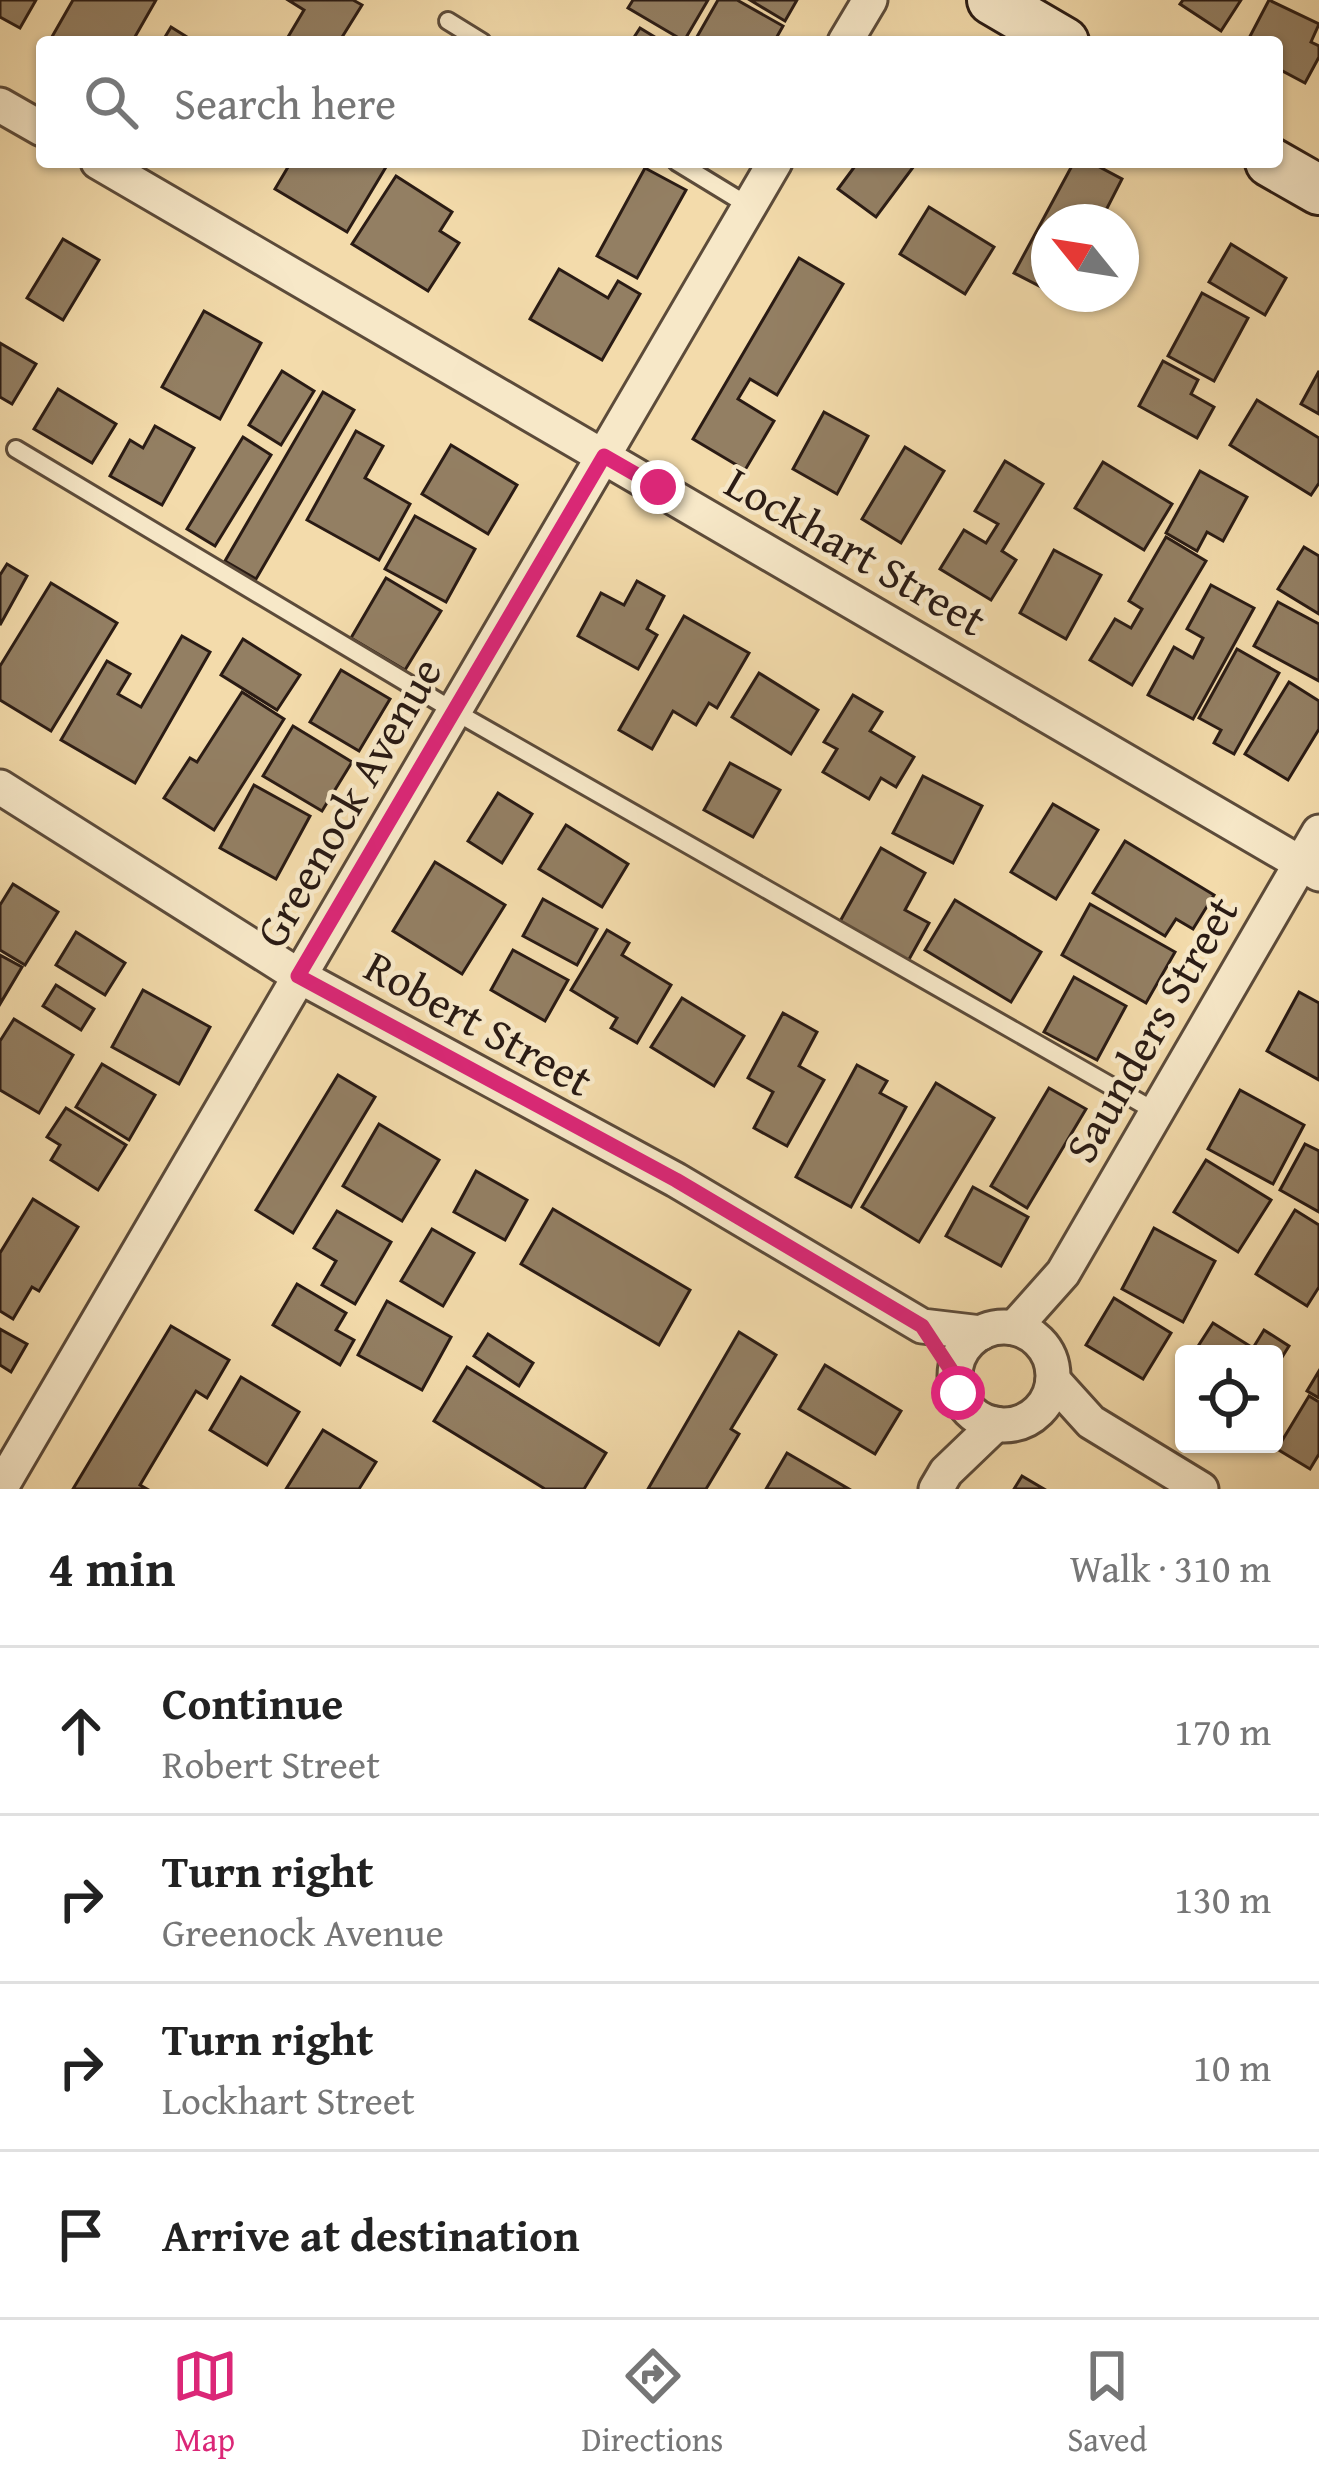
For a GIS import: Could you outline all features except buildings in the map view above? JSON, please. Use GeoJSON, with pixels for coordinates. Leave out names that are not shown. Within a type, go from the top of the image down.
{"type":"FeatureCollection","features":[{"type":"Feature","properties":{"kind":"street"},"geometry":{"type":"LineString","coordinates":[[849,36],[870,0]]}},
{"type":"Feature","properties":{"kind":"street"},"geometry":{"type":"LineString","coordinates":[[992,0],[1054,36]]}},
{"type":"Feature","properties":{"kind":"street"},"geometry":{"type":"LineString","coordinates":[[0,105],[36,126]]}},
{"type":"Feature","properties":{"kind":"street","name":"Lockhart Street"},"geometry":{"type":"LineString","coordinates":[[108,168],[1310,868]]}},
{"type":"Feature","properties":{"kind":"street","name":"Greenock Avenue"},"geometry":{"type":"LineString","coordinates":[[0,1489],[771,168]]}},
{"type":"Feature","properties":{"kind":"street"},"geometry":{"type":"LineString","coordinates":[[1280,168],[1319,190]]}},
{"type":"Feature","properties":{"kind":"street","name":"Robert Street"},"geometry":{"type":"LineString","coordinates":[[0,787],[298,976],[676,1180],[922,1326],[998,1330]]}},
{"type":"Feature","properties":{"kind":"street","name":"Saunders Street"},"geometry":{"type":"LineString","coordinates":[[941,1480],[959,1358],[1063,1273],[1153,1110],[1310,868],[1319,832]]}},
{"type":"Feature","properties":{"kind":"street","name":"Saunders Street"},"geometry":{"type":"LineString","coordinates":[[941,1480],[1048,1396],[1063,1273]]}},
{"type":"Feature","properties":{"kind":"street","name":"Robert Street"},"geometry":{"type":"LineString","coordinates":[[922,1326],[958,1388]]}},
{"type":"Feature","properties":{"kind":"street"},"geometry":{"type":"LineString","coordinates":[[998,1330],[1049,1364],[1091,1422],[1202,1489]]}},
{"type":"Feature","properties":{"kind":"street"},"geometry":{"type":"LineString","coordinates":[[958,1388],[980,1418],[1091,1422]]}},
{"type":"Feature","properties":{"kind":"lane"},"geometry":{"type":"LineString","coordinates":[[448,21],[472,36]]}},
{"type":"Feature","properties":{"kind":"lane"},"geometry":{"type":"LineString","coordinates":[[687,168],[749,206]]}},
{"type":"Feature","properties":{"kind":"lane"},"geometry":{"type":"LineString","coordinates":[[16,449],[454,711],[1153,1110]]}},
{"type":"Feature","properties":{"kind":"route"},"geometry":{"type":"LineString","coordinates":[[658,487],[604,456],[298,976],[676,1180],[922,1326],[955,1376],[958,1393]]}}]}
